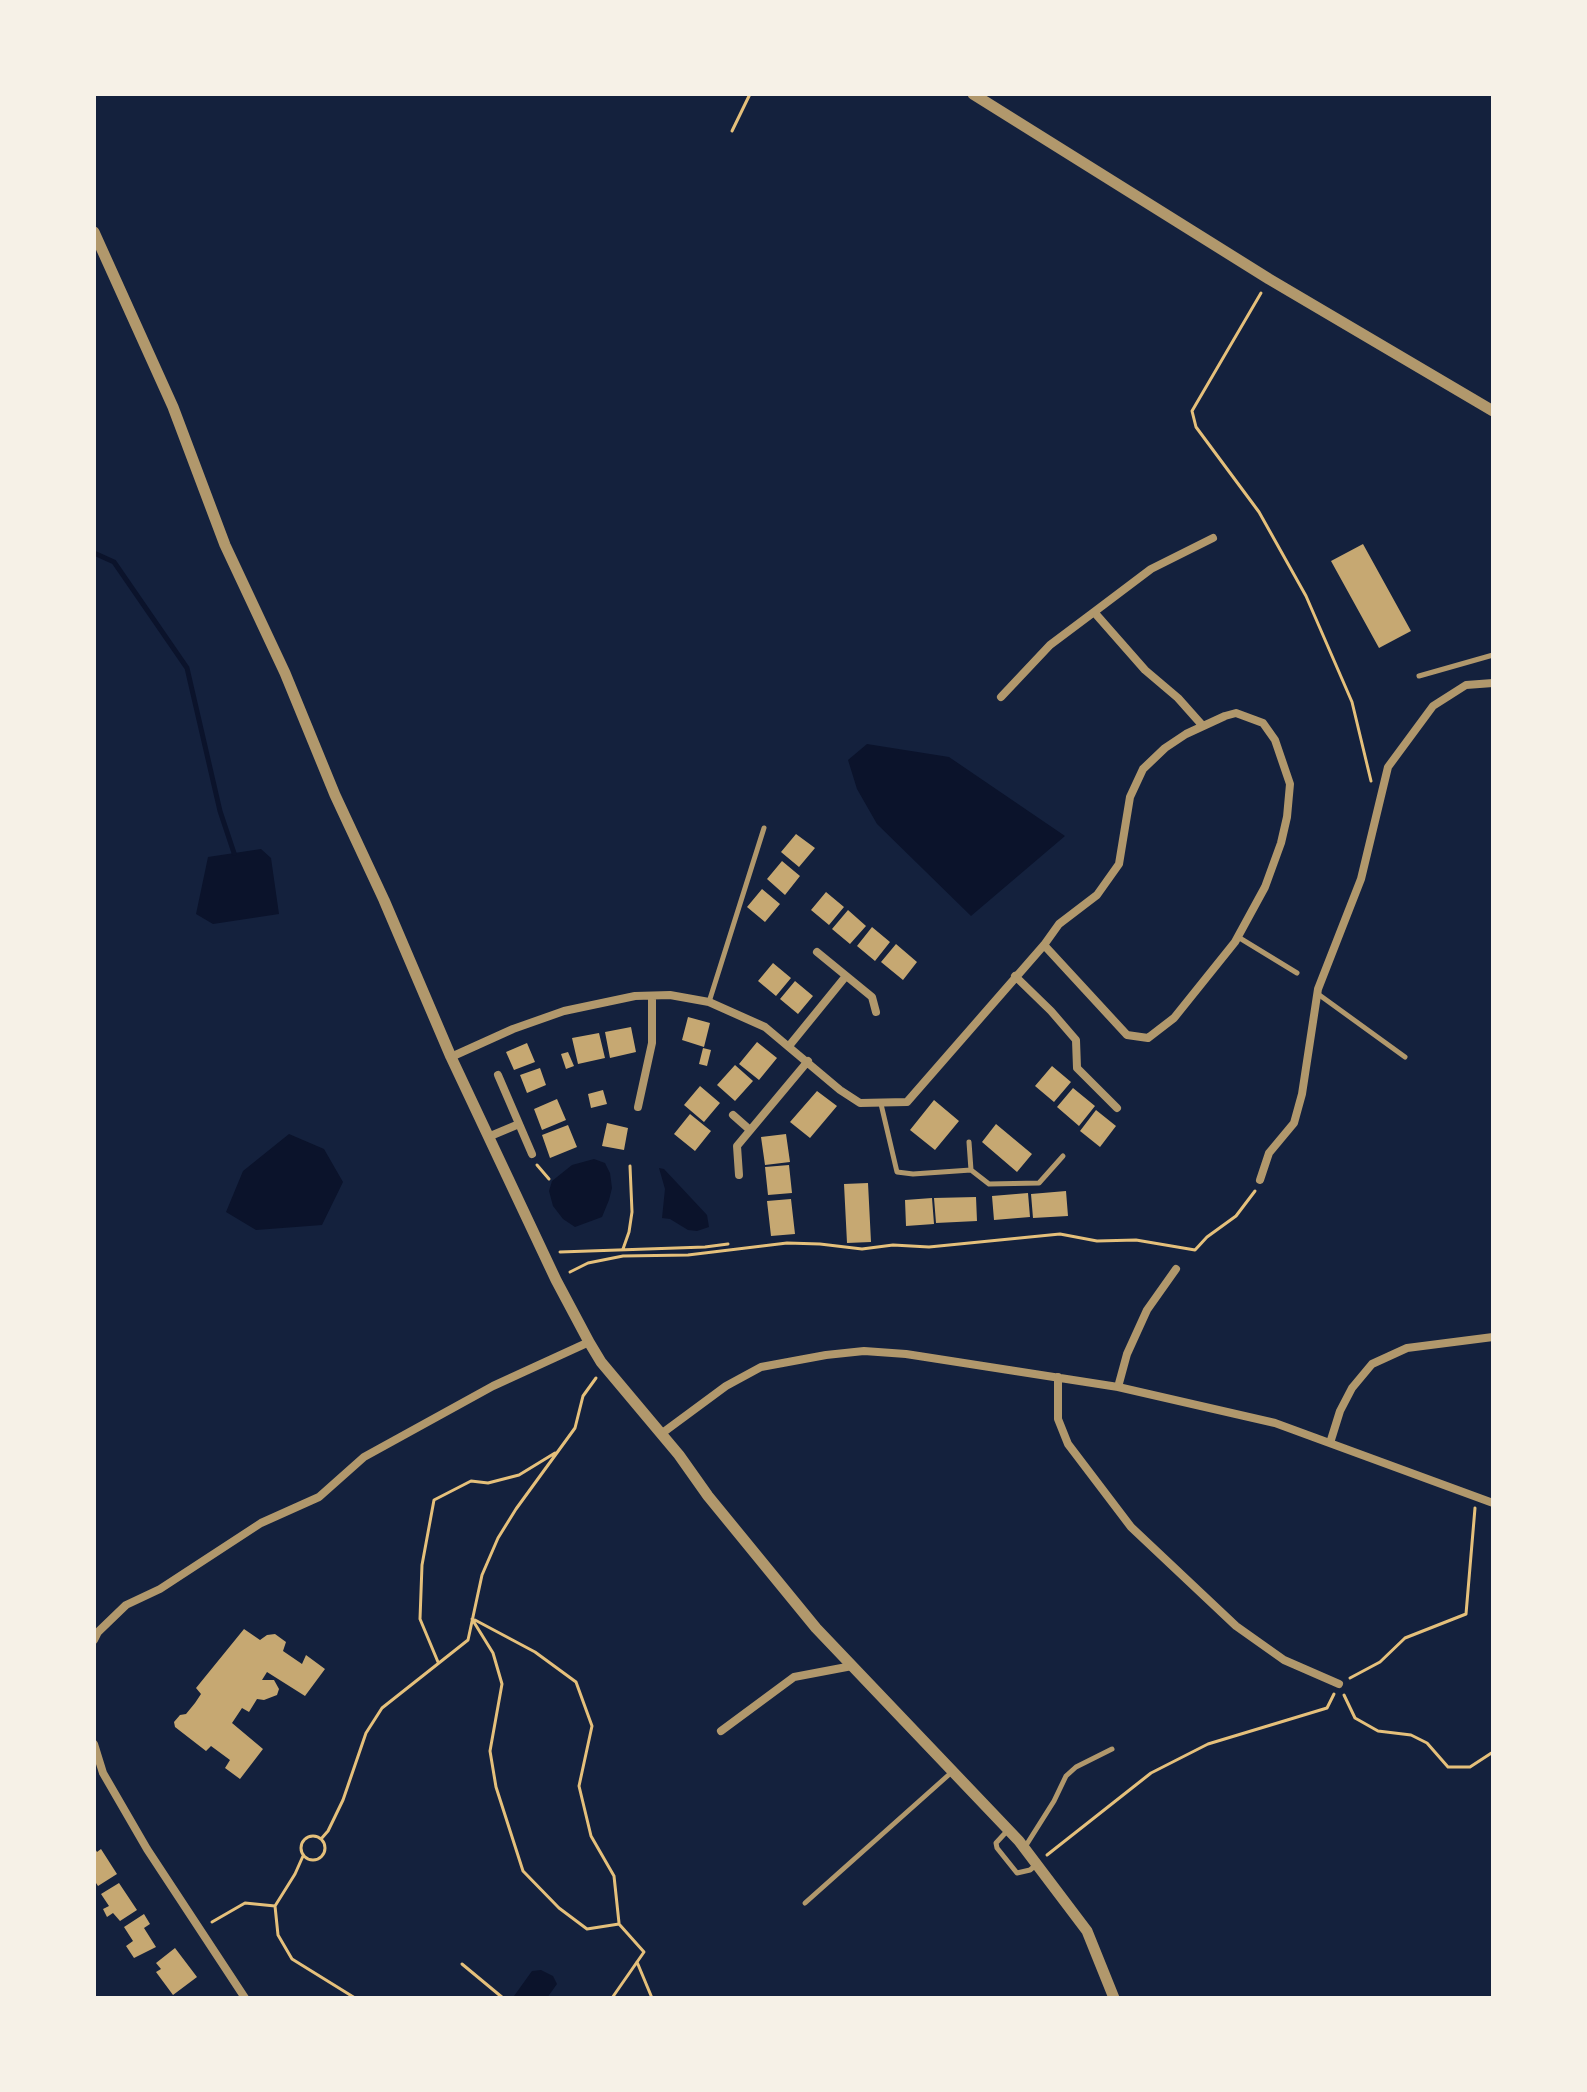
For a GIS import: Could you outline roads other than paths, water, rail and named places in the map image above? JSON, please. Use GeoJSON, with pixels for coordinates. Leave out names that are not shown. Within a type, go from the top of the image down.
{"type":"FeatureCollection","features":[{"type":"Feature","properties":{"kind":"street"},"geometry":{"type":"LineString","coordinates":[[973,94],[1269,279],[1493,411]]}},
{"type":"Feature","properties":{"kind":"street"},"geometry":{"type":"LineString","coordinates":[[94,232],[173,407],[225,545],[285,673],[335,795],[451,1057],[556,1280],[589,1342],[601,1362],[806,1616],[1025,1848],[1087,1931],[1114,1998]]}},
{"type":"Feature","properties":{"kind":"street"},"geometry":{"type":"LineString","coordinates":[[1001,697],[1050,645],[1151,569],[1213,538]]}},
{"type":"Feature","properties":{"kind":"street"},"geometry":{"type":"LineString","coordinates":[[1094,612],[1145,670],[1178,698],[1202,725]]}},
{"type":"Feature","properties":{"kind":"street"},"geometry":{"type":"LineString","coordinates":[[1260,1180],[1269,1153],[1294,1123],[1302,1094],[1318,993],[1361,879],[1388,767],[1433,706],[1466,685],[1493,683]]}},
{"type":"Feature","properties":{"kind":"street"},"geometry":{"type":"LineString","coordinates":[[451,1057],[513,1029],[564,1011],[635,996],[670,995],[709,1002],[765,1027],[860,1103],[907,1102],[1059,924],[1097,895],[1119,864],[1130,797],[1143,769],[1165,748],[1202,725],[1236,713],[1263,723],[1275,740],[1290,784],[1281,843],[1265,887],[1238,937],[1174,1018],[1148,1038],[1127,1035],[1044,945]]}},
{"type":"Feature","properties":{"kind":"street"},"geometry":{"type":"LineString","coordinates":[[817,952],[872,997],[876,1012]]}},
{"type":"Feature","properties":{"kind":"street"},"geometry":{"type":"LineString","coordinates":[[789,1046],[846,976]]}},
{"type":"Feature","properties":{"kind":"street"},"geometry":{"type":"LineString","coordinates":[[1015,976],[1076,1040],[1077,1068],[1117,1108]]}},
{"type":"Feature","properties":{"kind":"street"},"geometry":{"type":"LineString","coordinates":[[638,1107],[652,1043],[652,996]]}},
{"type":"Feature","properties":{"kind":"street"},"geometry":{"type":"LineString","coordinates":[[739,1175],[737,1146],[808,1061]]}},
{"type":"Feature","properties":{"kind":"street"},"geometry":{"type":"LineString","coordinates":[[498,1075],[532,1154]]}},
{"type":"Feature","properties":{"kind":"street"},"geometry":{"type":"LineString","coordinates":[[733,1115],[750,1130]]}},
{"type":"Feature","properties":{"kind":"street"},"geometry":{"type":"LineString","coordinates":[[488,1137],[519,1124]]}},
{"type":"Feature","properties":{"kind":"street"},"geometry":{"type":"LineString","coordinates":[[1118,1387],[1127,1354],[1147,1310],[1176,1269]]}},
{"type":"Feature","properties":{"kind":"street"},"geometry":{"type":"LineString","coordinates":[[1330,1443],[1340,1411],[1352,1388],[1372,1364],[1407,1348],[1493,1337]]}},
{"type":"Feature","properties":{"kind":"street"},"geometry":{"type":"LineString","coordinates":[[94,1640],[98,1632],[126,1605],[160,1589],[261,1523],[319,1497],[364,1457],[493,1386],[589,1342]]}},
{"type":"Feature","properties":{"kind":"street"},"geometry":{"type":"LineString","coordinates":[[661,1434],[726,1386],[761,1367],[864,1351],[906,1354],[1118,1387],[1275,1423],[1493,1503]]}},
{"type":"Feature","properties":{"kind":"street"},"geometry":{"type":"LineString","coordinates":[[1058,1377],[1058,1419],[1068,1444],[1131,1527],[1236,1626],[1284,1660],[1339,1684]]}},
{"type":"Feature","properties":{"kind":"street"},"geometry":{"type":"LineString","coordinates":[[721,1731],[794,1677],[852,1666]]}},
{"type":"Feature","properties":{"kind":"street"},"geometry":{"type":"LineString","coordinates":[[94,1744],[103,1773],[147,1849],[245,1998]]}},
{"type":"Feature","properties":{"kind":"lane"},"geometry":{"type":"LineString","coordinates":[[1419,676],[1493,655]]}},
{"type":"Feature","properties":{"kind":"lane"},"geometry":{"type":"LineString","coordinates":[[709,1002],[764,828]]}},
{"type":"Feature","properties":{"kind":"lane"},"geometry":{"type":"LineString","coordinates":[[1238,937],[1297,973]]}},
{"type":"Feature","properties":{"kind":"lane"},"geometry":{"type":"LineString","coordinates":[[1318,993],[1405,1057]]}},
{"type":"Feature","properties":{"kind":"lane"},"geometry":{"type":"LineString","coordinates":[[881,1104],[897,1172],[913,1174],[971,1170],[989,1184],[1039,1183],[1063,1156]]}},
{"type":"Feature","properties":{"kind":"lane"},"geometry":{"type":"LineString","coordinates":[[969,1142],[971,1170]]}},
{"type":"Feature","properties":{"kind":"lane"},"geometry":{"type":"LineString","coordinates":[[1025,1848],[1066,1776],[1076,1767],[1112,1749]]}},
{"type":"Feature","properties":{"kind":"lane"},"geometry":{"type":"LineString","coordinates":[[805,1903],[954,1770]]}},
{"type":"Feature","properties":{"kind":"lane"},"geometry":{"type":"LineString","coordinates":[[1008,1829],[996,1843],[997,1848],[1017,1873],[1030,1870],[1037,1864]]}},
{"type":"Feature","properties":{"kind":"water"},"geometry":{"type":"Polygon","coordinates":[[[867,744],[949,757],[1065,836],[971,916],[877,824],[857,789],[848,760],[867,744]]]}},
{"type":"Feature","properties":{"kind":"water"},"geometry":{"type":"Polygon","coordinates":[[[261,849],[271,858],[279,914],[213,924],[196,914],[208,857],[261,849]]]}},
{"type":"Feature","properties":{"kind":"water"},"geometry":{"type":"Polygon","coordinates":[[[289,1134],[324,1149],[343,1182],[322,1225],[256,1230],[226,1212],[243,1171],[289,1134]]]}},
{"type":"Feature","properties":{"kind":"water"},"geometry":{"type":"Polygon","coordinates":[[[594,1159],[605,1163],[610,1173],[612,1188],[609,1200],[602,1217],[575,1227],[563,1219],[553,1206],[549,1191],[552,1181],[572,1165],[594,1159]]]}},
{"type":"Feature","properties":{"kind":"water"},"geometry":{"type":"Polygon","coordinates":[[[659,1168],[664,1169],[707,1215],[709,1227],[688,1230],[670,1219],[662,1218],[665,1189],[659,1168]]]}},
{"type":"Feature","properties":{"kind":"water"},"geometry":{"type":"Polygon","coordinates":[[[541,1970],[553,1976],[557,1984],[547,1998],[514,1996],[532,1971],[541,1970]]]}},
{"type":"Feature","properties":{"kind":"waterway"},"geometry":{"type":"LineString","coordinates":[[94,553],[114,562],[187,668],[220,811],[234,853]]}}]}
